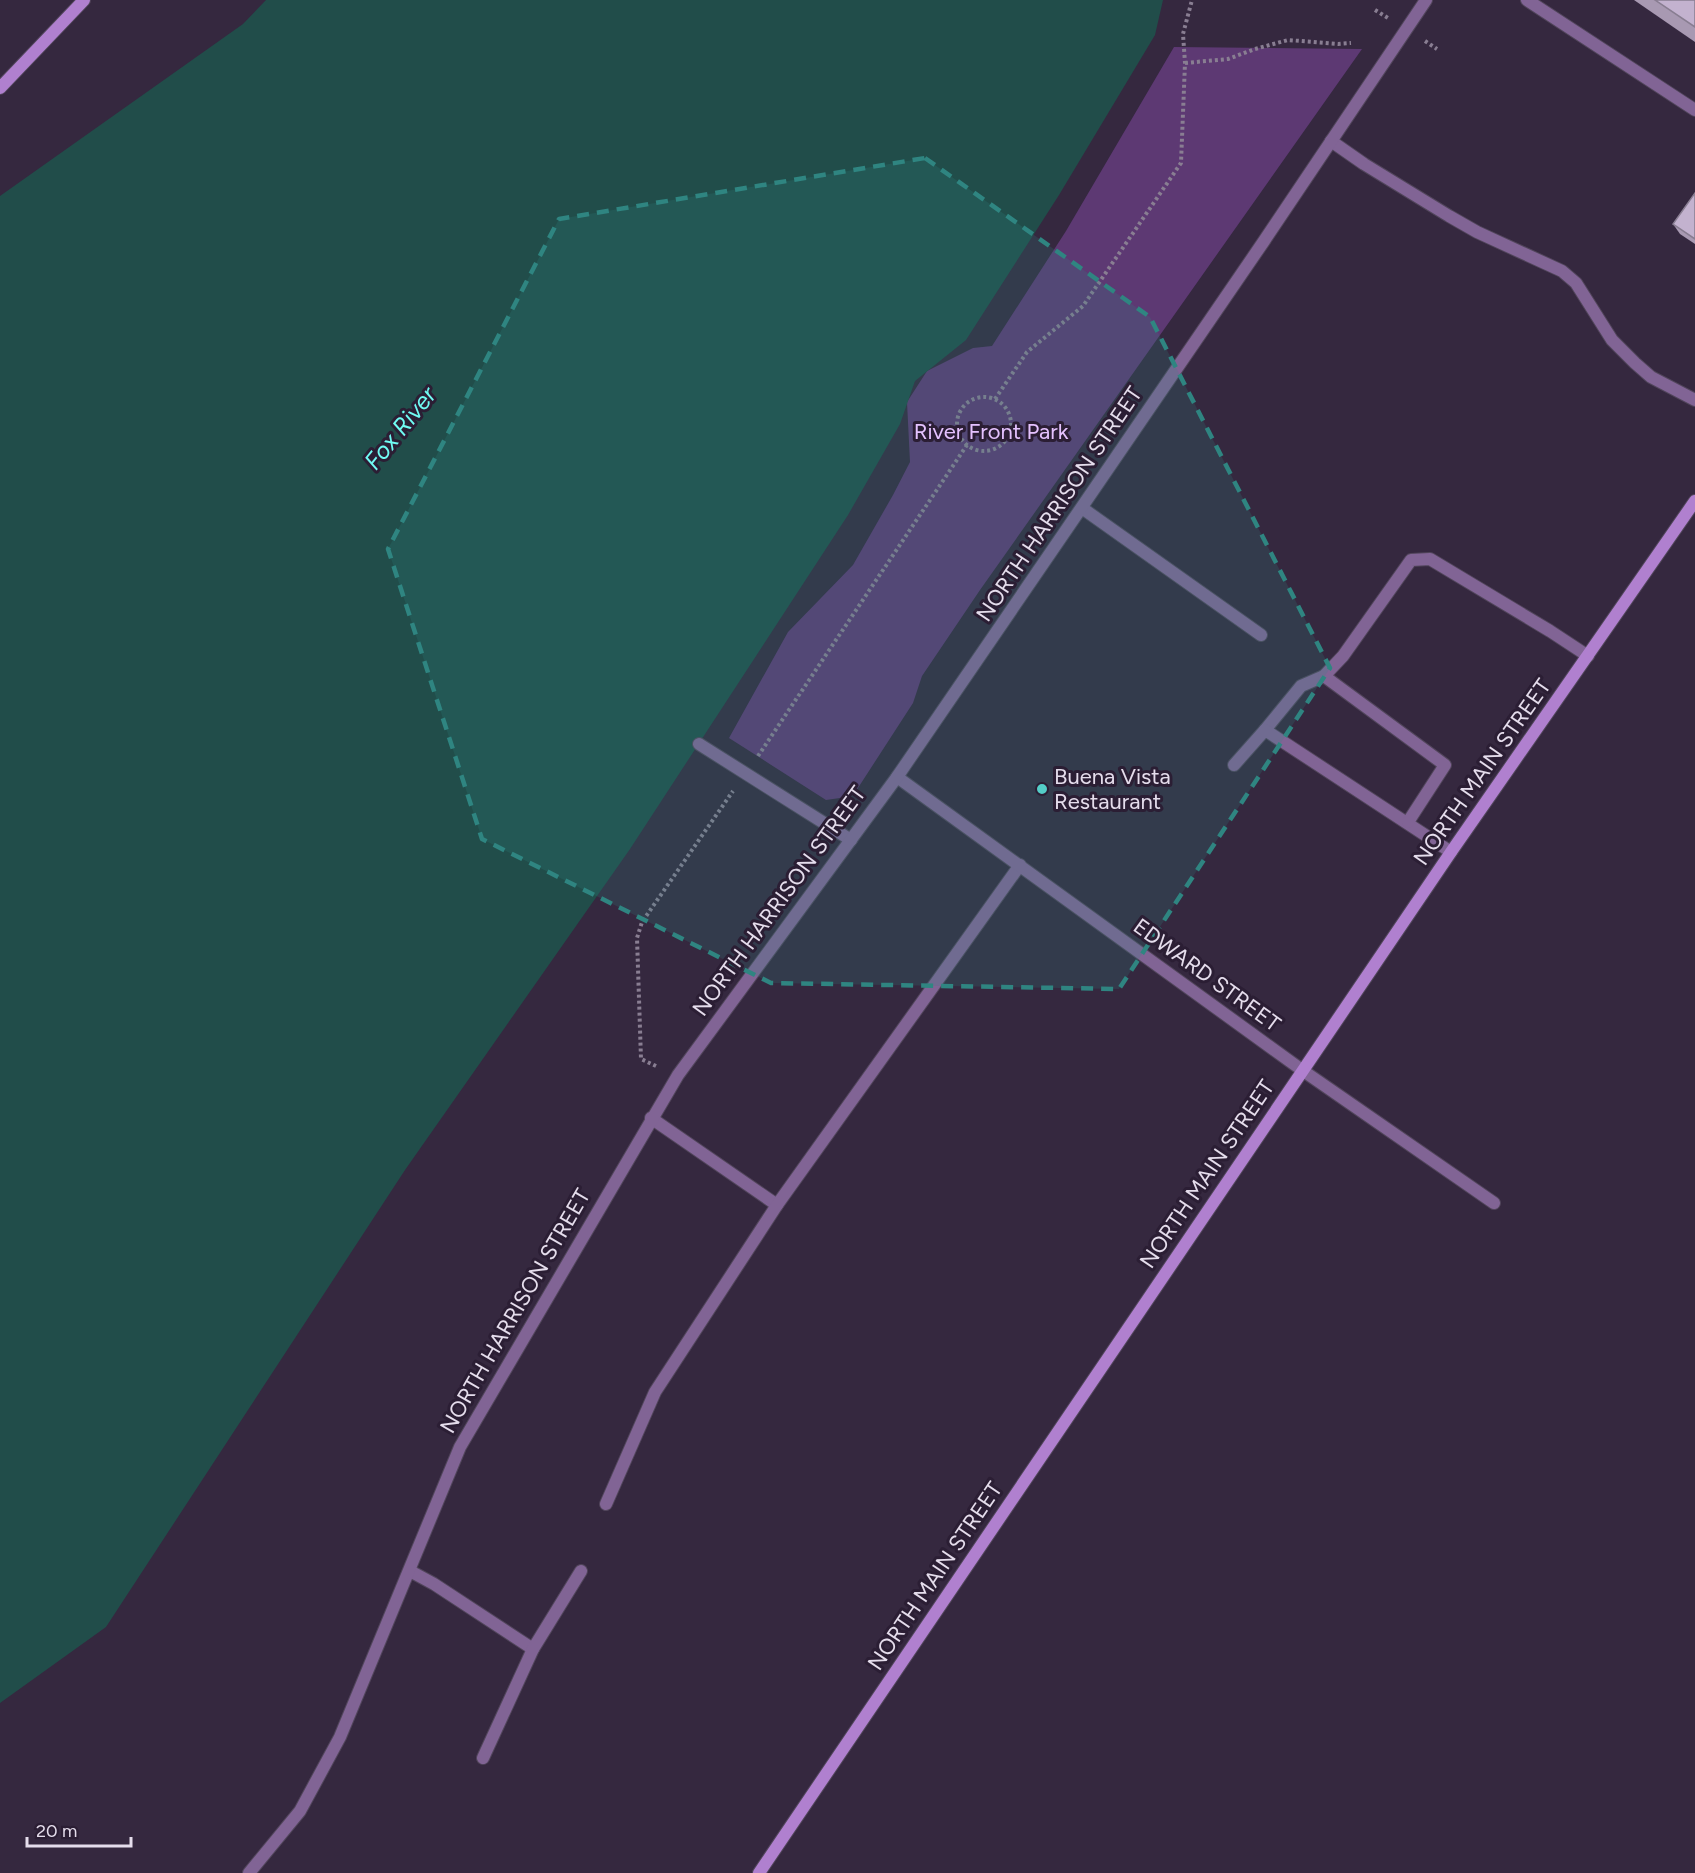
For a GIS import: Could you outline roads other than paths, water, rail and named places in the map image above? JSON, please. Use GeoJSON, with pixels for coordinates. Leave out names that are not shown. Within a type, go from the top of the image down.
{"type":"FeatureCollection","features":[{"type":"Feature","properties":{"kind":"street"},"geometry":{"type":"LineString","coordinates":[[0,88],[84,0]]}},
{"type":"Feature","properties":{"kind":"street","name":"NORTH HARRISON STREET"},"geometry":{"type":"LineString","coordinates":[[249,1873],[300,1811],[340,1737],[460,1447],[678,1075],[897,777],[1426,0]]}},
{"type":"Feature","properties":{"kind":"street"},"geometry":{"type":"LineString","coordinates":[[1527,0],[1695,111]]}},
{"type":"Feature","properties":{"kind":"street"},"geometry":{"type":"LineString","coordinates":[[1331,141],[1364,164],[1477,232],[1562,271],[1576,283],[1612,340],[1635,363],[1652,377],[1695,400]]}},
{"type":"Feature","properties":{"kind":"street","name":"NORTH MAIN STREET"},"geometry":{"type":"LineString","coordinates":[[759,1873],[1302,1070],[1695,501]]}},
{"type":"Feature","properties":{"kind":"street"},"geometry":{"type":"LineString","coordinates":[[1082,508],[1261,635]]}},
{"type":"Feature","properties":{"kind":"street"},"geometry":{"type":"LineString","coordinates":[[1234,765],[1301,686],[1324,676],[1343,656],[1411,561],[1430,559],[1550,630],[1588,656]]}},
{"type":"Feature","properties":{"kind":"street"},"geometry":{"type":"LineString","coordinates":[[1324,676],[1445,765],[1408,822]]}},
{"type":"Feature","properties":{"kind":"street"},"geometry":{"type":"LineString","coordinates":[[1265,730],[1451,852]]}},
{"type":"Feature","properties":{"kind":"street"},"geometry":{"type":"LineString","coordinates":[[699,744],[851,840]]}},
{"type":"Feature","properties":{"kind":"street","name":"EDWARD STREET"},"geometry":{"type":"LineString","coordinates":[[897,777],[1302,1070],[1494,1203]]}},
{"type":"Feature","properties":{"kind":"street"},"geometry":{"type":"LineString","coordinates":[[606,1504],[655,1392],[777,1205],[1020,866]]}},
{"type":"Feature","properties":{"kind":"street"},"geometry":{"type":"LineString","coordinates":[[651,1118],[777,1205]]}},
{"type":"Feature","properties":{"kind":"street"},"geometry":{"type":"LineString","coordinates":[[410,1571],[434,1584],[533,1649]]}},
{"type":"Feature","properties":{"kind":"street"},"geometry":{"type":"LineString","coordinates":[[483,1758],[533,1649],[581,1571]]}},
{"type":"Feature","properties":{"kind":"water","name":"Fox River"},"geometry":{"type":"Polygon","coordinates":[[[266,0],[1163,0],[1155,35],[1059,195],[966,340],[915,381],[900,424],[848,515],[630,849],[405,1170],[106,1627],[0,1703],[0,196],[243,24],[266,0]]]}},
{"type":"Feature","properties":{"kind":"place","name":"Buena Vista Restaurant"},"geometry":{"type":"Point","coordinates":[1042,789]}},
{"type":"Feature","properties":{"kind":"park label","name":"River Front Park"},"geometry":{"type":"Point","coordinates":[991,431]}}]}
